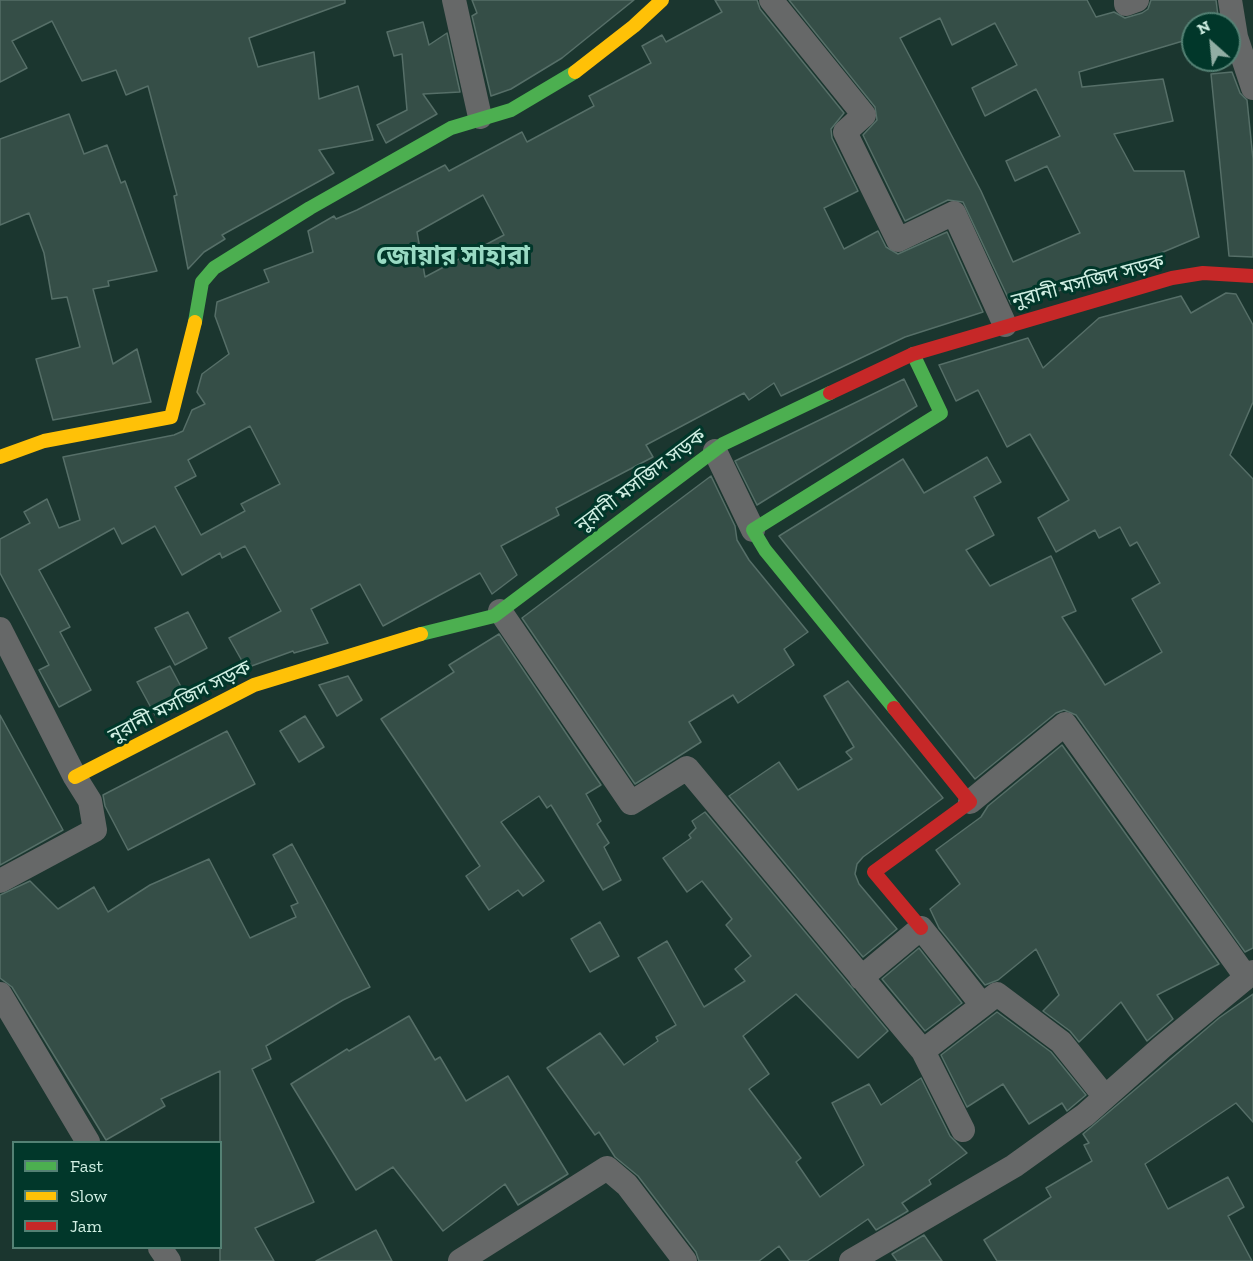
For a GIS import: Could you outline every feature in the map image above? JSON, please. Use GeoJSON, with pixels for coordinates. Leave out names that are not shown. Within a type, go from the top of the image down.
{"type":"FeatureCollection","features":[{"type":"Feature","properties":{"kind":"street"},"geometry":{"type":"LineString","coordinates":[[454,0],[480,117]]}},
{"type":"Feature","properties":{"kind":"street"},"geometry":{"type":"LineString","coordinates":[[0,457],[44,441],[171,417],[192,338],[202,282],[214,268],[310,208],[450,128],[480,117],[511,110],[573,73],[634,26],[662,0]]}},
{"type":"Feature","properties":{"kind":"street"},"geometry":{"type":"LineString","coordinates":[[771,0],[864,115],[845,132],[898,240],[954,213],[1005,325]]}},
{"type":"Feature","properties":{"kind":"street"},"geometry":{"type":"LineString","coordinates":[[1126,0],[1126,4],[1137,0]]}},
{"type":"Feature","properties":{"kind":"street"},"geometry":{"type":"LineString","coordinates":[[1230,0],[1236,38],[1253,88]]}},
{"type":"Feature","properties":{"kind":"street","name":"নুরানী মসজিদ সড়ক"},"geometry":{"type":"LineString","coordinates":[[75,777],[254,685],[445,627],[494,616],[715,451],[913,354],[1005,325],[1191,274],[1253,276]]}},
{"type":"Feature","properties":{"kind":"street"},"geometry":{"type":"LineString","coordinates":[[753,530],[941,413],[913,354]]}},
{"type":"Feature","properties":{"kind":"street"},"geometry":{"type":"LineString","coordinates":[[715,451],[765,550],[970,802]]}},
{"type":"Feature","properties":{"kind":"street"},"geometry":{"type":"LineString","coordinates":[[500,611],[631,803],[687,768],[923,1051],[963,1130]]}},
{"type":"Feature","properties":{"kind":"street"},"geometry":{"type":"LineString","coordinates":[[0,629],[75,777],[90,801],[96,830],[0,880]]}},
{"type":"Feature","properties":{"kind":"street"},"geometry":{"type":"LineString","coordinates":[[851,1261],[1014,1166],[1085,1115],[1250,974],[1065,724],[970,802],[874,872],[982,1005]]}},
{"type":"Feature","properties":{"kind":"street"},"geometry":{"type":"LineString","coordinates":[[861,978],[921,928]]}},
{"type":"Feature","properties":{"kind":"street"},"geometry":{"type":"LineString","coordinates":[[0,994],[87,1141]]}},
{"type":"Feature","properties":{"kind":"street"},"geometry":{"type":"LineString","coordinates":[[923,1051],[996,994],[1061,1042],[1105,1097]]}},
{"type":"Feature","properties":{"kind":"street"},"geometry":{"type":"LineString","coordinates":[[460,1261],[607,1168],[627,1185],[685,1261]]}},
{"type":"Feature","properties":{"kind":"street"},"geometry":{"type":"LineString","coordinates":[[161,1249],[170,1261]]}},
{"type":"Feature","properties":{"kind":"building"},"geometry":{"type":"Polygon","coordinates":[[[0,0],[345,0],[345,3],[249,38],[258,67],[314,52],[319,99],[358,86],[373,140],[319,150],[334,173],[222,235],[225,239],[204,252],[188,269],[174,196],[177,195],[148,86],[126,95],[116,70],[82,81],[52,21],[12,41],[27,68],[0,82],[0,0]]]}},
{"type":"Feature","properties":{"kind":"building"},"geometry":{"type":"Polygon","coordinates":[[[472,0],[634,0],[562,58],[511,89],[491,96],[472,16],[477,13],[472,0]]]}},
{"type":"Feature","properties":{"kind":"building"},"geometry":{"type":"Polygon","coordinates":[[[715,0],[757,0],[760,9],[844,113],[831,129],[832,138],[858,191],[824,208],[844,249],[878,231],[886,247],[898,254],[947,232],[983,312],[905,337],[781,396],[774,383],[749,400],[744,393],[646,445],[653,457],[556,508],[559,515],[501,546],[517,575],[492,594],[480,573],[383,626],[360,584],[311,609],[328,643],[294,653],[293,651],[246,668],[229,638],[281,611],[245,546],[222,558],[220,553],[182,575],[155,526],[122,544],[114,528],[39,570],[70,627],[60,632],[91,690],[59,707],[39,670],[49,665],[0,573],[0,539],[30,523],[24,512],[47,499],[59,528],[80,520],[63,457],[174,435],[183,431],[192,410],[205,404],[197,392],[202,374],[229,354],[215,316],[217,302],[269,282],[264,270],[313,252],[308,231],[334,216],[336,219],[357,210],[445,165],[449,171],[522,132],[527,142],[594,106],[589,96],[651,63],[642,46],[662,35],[666,42],[722,12],[715,0]],[[483,195],[417,232],[425,277],[504,235],[483,195]],[[250,426],[188,460],[196,476],[175,487],[201,535],[245,511],[241,504],[280,484],[250,426]]]}},
{"type":"Feature","properties":{"kind":"building"},"geometry":{"type":"Polygon","coordinates":[[[789,0],[1087,0],[1096,17],[1114,12],[1125,18],[1148,9],[1151,0],[1216,0],[1218,12],[1181,12],[1181,42],[1079,72],[1082,87],[1163,79],[1173,121],[1114,134],[1134,171],[1184,171],[1199,237],[1094,281],[1011,304],[963,202],[948,200],[905,221],[863,135],[877,120],[875,107],[789,0]],[[940,18],[900,38],[981,191],[1013,262],[1080,233],[1047,166],[1015,181],[1006,161],[1060,136],[1036,89],[985,116],[972,88],[1017,65],[995,23],[952,45],[940,18]]]}},
{"type":"Feature","properties":{"kind":"building"},"geometry":{"type":"Polygon","coordinates":[[[423,22],[429,45],[447,33],[460,92],[423,94],[437,114],[386,143],[377,125],[407,110],[402,54],[394,56],[387,32],[423,22]]]}},
{"type":"Feature","properties":{"kind":"building"},"geometry":{"type":"Polygon","coordinates":[[[1232,72],[1240,93],[1247,100],[1253,159],[1253,257],[1229,256],[1211,74],[1232,72]]]}},
{"type":"Feature","properties":{"kind":"building"},"geometry":{"type":"Polygon","coordinates":[[[69,114],[84,154],[107,145],[121,183],[125,181],[157,271],[108,281],[109,286],[93,289],[113,364],[137,349],[151,402],[53,420],[36,359],[80,347],[67,297],[52,299],[44,253],[29,213],[0,225],[0,139],[69,114]]]}},
{"type":"Feature","properties":{"kind":"building"},"geometry":{"type":"Polygon","coordinates":[[[1226,293],[1236,294],[1253,325],[1253,402],[1230,455],[1253,479],[1253,948],[1245,952],[1076,715],[1064,710],[1056,713],[975,779],[779,536],[903,459],[924,493],[987,457],[1001,482],[974,497],[994,535],[966,550],[990,586],[1051,556],[1076,611],[1062,617],[1105,685],[1162,652],[1132,599],[1160,583],[1137,542],[1130,546],[1120,527],[1099,538],[1095,530],[1056,552],[1038,518],[1069,500],[1030,434],[1007,447],[978,390],[956,401],[939,365],[1028,338],[1043,368],[1099,318],[1181,296],[1191,313],[1226,293]]]}},
{"type":"Feature","properties":{"kind":"building"},"geometry":{"type":"Polygon","coordinates":[[[904,379],[917,406],[757,505],[735,461],[904,379]]]}},
{"type":"Feature","properties":{"kind":"building"},"geometry":{"type":"Polygon","coordinates":[[[711,476],[735,526],[737,540],[749,560],[808,632],[784,649],[794,665],[738,703],[733,695],[689,722],[701,742],[635,784],[522,618],[711,476]]]}},
{"type":"Feature","properties":{"kind":"building"},"geometry":{"type":"Polygon","coordinates":[[[188,612],[207,648],[175,665],[155,628],[188,612]]]}},
{"type":"Feature","properties":{"kind":"building"},"geometry":{"type":"Polygon","coordinates":[[[499,634],[601,785],[586,794],[601,821],[597,824],[609,843],[604,847],[621,880],[603,890],[551,805],[547,808],[539,796],[501,822],[544,881],[523,896],[518,890],[489,910],[466,876],[480,866],[381,719],[454,672],[449,665],[499,634]]]}},
{"type":"Feature","properties":{"kind":"building"},"geometry":{"type":"Polygon","coordinates":[[[170,666],[187,698],[155,715],[137,682],[170,666]]]}},
{"type":"Feature","properties":{"kind":"building"},"geometry":{"type":"Polygon","coordinates":[[[348,676],[362,700],[337,716],[319,685],[348,676]]]}},
{"type":"Feature","properties":{"kind":"building"},"geometry":{"type":"Polygon","coordinates":[[[848,681],[943,798],[863,857],[857,864],[855,874],[859,884],[897,929],[863,957],[729,796],[779,762],[798,790],[852,759],[846,752],[854,747],[824,696],[848,681]]]}},
{"type":"Feature","properties":{"kind":"building"},"geometry":{"type":"Polygon","coordinates":[[[0,715],[63,830],[0,865],[0,715]]]}},
{"type":"Feature","properties":{"kind":"building"},"geometry":{"type":"Polygon","coordinates":[[[305,716],[324,747],[299,762],[280,731],[305,716]]]}},
{"type":"Feature","properties":{"kind":"building"},"geometry":{"type":"Polygon","coordinates":[[[227,731],[255,784],[128,850],[105,806],[103,795],[227,731]]]}},
{"type":"Feature","properties":{"kind":"building"},"geometry":{"type":"Polygon","coordinates":[[[1062,745],[1219,964],[1157,995],[1173,1019],[1147,1041],[1121,1002],[1079,1042],[1070,1031],[1043,1011],[1059,995],[1036,949],[998,980],[985,985],[939,928],[930,909],[960,884],[936,850],[981,817],[988,806],[1062,745]]]}},
{"type":"Feature","properties":{"kind":"building"},"geometry":{"type":"Polygon","coordinates":[[[705,812],[888,1031],[858,1058],[796,994],[743,1036],[769,1074],[749,1089],[801,1158],[796,1162],[820,1197],[864,1165],[832,1103],[869,1084],[881,1105],[921,1078],[950,1136],[967,1153],[929,1180],[931,1184],[902,1203],[908,1211],[876,1230],[868,1219],[807,1261],[790,1261],[779,1246],[759,1261],[699,1261],[696,1252],[638,1176],[615,1157],[599,1132],[595,1135],[547,1068],[600,1033],[624,1065],[658,1041],[656,1037],[676,1025],[638,958],[667,941],[704,1007],[745,981],[735,969],[751,956],[726,925],[732,919],[702,881],[687,892],[663,858],[691,838],[689,835],[696,828],[692,821],[705,812]]]}},
{"type":"Feature","properties":{"kind":"building"},"geometry":{"type":"Polygon","coordinates":[[[292,844],[370,987],[343,1000],[266,1046],[271,1059],[252,1069],[314,1202],[255,1228],[274,1261],[220,1261],[222,1141],[220,1141],[220,1071],[161,1099],[165,1106],[106,1140],[12,987],[0,978],[0,895],[30,881],[58,909],[94,887],[108,912],[150,885],[209,859],[250,938],[296,917],[291,906],[298,903],[273,855],[292,844]]]}},
{"type":"Feature","properties":{"kind":"building"},"geometry":{"type":"Polygon","coordinates":[[[600,922],[619,956],[590,972],[571,939],[600,922]]]}},
{"type":"Feature","properties":{"kind":"building"},"geometry":{"type":"Polygon","coordinates":[[[919,948],[962,1003],[925,1031],[882,979],[919,948]]]}},
{"type":"Feature","properties":{"kind":"building"},"geometry":{"type":"Polygon","coordinates":[[[1253,994],[1253,1122],[1236,1103],[1145,1164],[1168,1209],[1228,1177],[1244,1207],[1228,1216],[1252,1261],[997,1261],[984,1240],[1051,1197],[1046,1188],[1092,1161],[1084,1145],[1089,1143],[1083,1134],[1219,1018],[1253,994]]]}},
{"type":"Feature","properties":{"kind":"building"},"geometry":{"type":"Polygon","coordinates":[[[997,1012],[1051,1052],[1086,1095],[1067,1111],[1062,1103],[1029,1124],[1003,1084],[967,1107],[941,1055],[997,1012]]]}},
{"type":"Feature","properties":{"kind":"building"},"geometry":{"type":"Polygon","coordinates":[[[409,1016],[435,1060],[440,1057],[466,1101],[508,1076],[568,1174],[518,1205],[505,1184],[443,1231],[393,1167],[356,1190],[291,1084],[347,1049],[349,1051],[409,1016]]]}},
{"type":"Feature","properties":{"kind":"building"},"geometry":{"type":"Polygon","coordinates":[[[376,1230],[392,1261],[316,1261],[376,1230]]]}},
{"type":"Feature","properties":{"kind":"building"},"geometry":{"type":"Polygon","coordinates":[[[924,1235],[942,1261],[897,1261],[892,1254],[924,1235]]]}},
{"type":"Feature","properties":{"kind":"traffic: fast"},"geometry":{"type":"LineString","coordinates":[[195,322],[202,282],[214,268],[310,208],[451,128],[511,110],[575,72]]}},
{"type":"Feature","properties":{"kind":"traffic: fast"},"geometry":{"type":"LineString","coordinates":[[894,708],[765,550],[753,530],[941,413],[913,354]]}},
{"type":"Feature","properties":{"kind":"traffic: fast"},"geometry":{"type":"LineString","coordinates":[[421,634],[494,616],[723,444],[830,393]]}},
{"type":"Feature","properties":{"kind":"traffic: slow"},"geometry":{"type":"LineString","coordinates":[[575,72],[634,26],[662,0]]}},
{"type":"Feature","properties":{"kind":"traffic: slow"},"geometry":{"type":"LineString","coordinates":[[0,457],[44,441],[171,417],[195,322]]}},
{"type":"Feature","properties":{"kind":"traffic: slow"},"geometry":{"type":"LineString","coordinates":[[75,777],[254,685],[421,634]]}},
{"type":"Feature","properties":{"kind":"traffic: jam"},"geometry":{"type":"LineString","coordinates":[[830,393],[913,354],[1172,278],[1203,273],[1253,276]]}},
{"type":"Feature","properties":{"kind":"traffic: jam"},"geometry":{"type":"LineString","coordinates":[[894,708],[970,802],[874,872],[921,928]]}},
{"type":"Feature","properties":{"kind":"district","name":"জোয়ার সাহারা"},"geometry":{"type":"Point","coordinates":[453,257]}}]}
